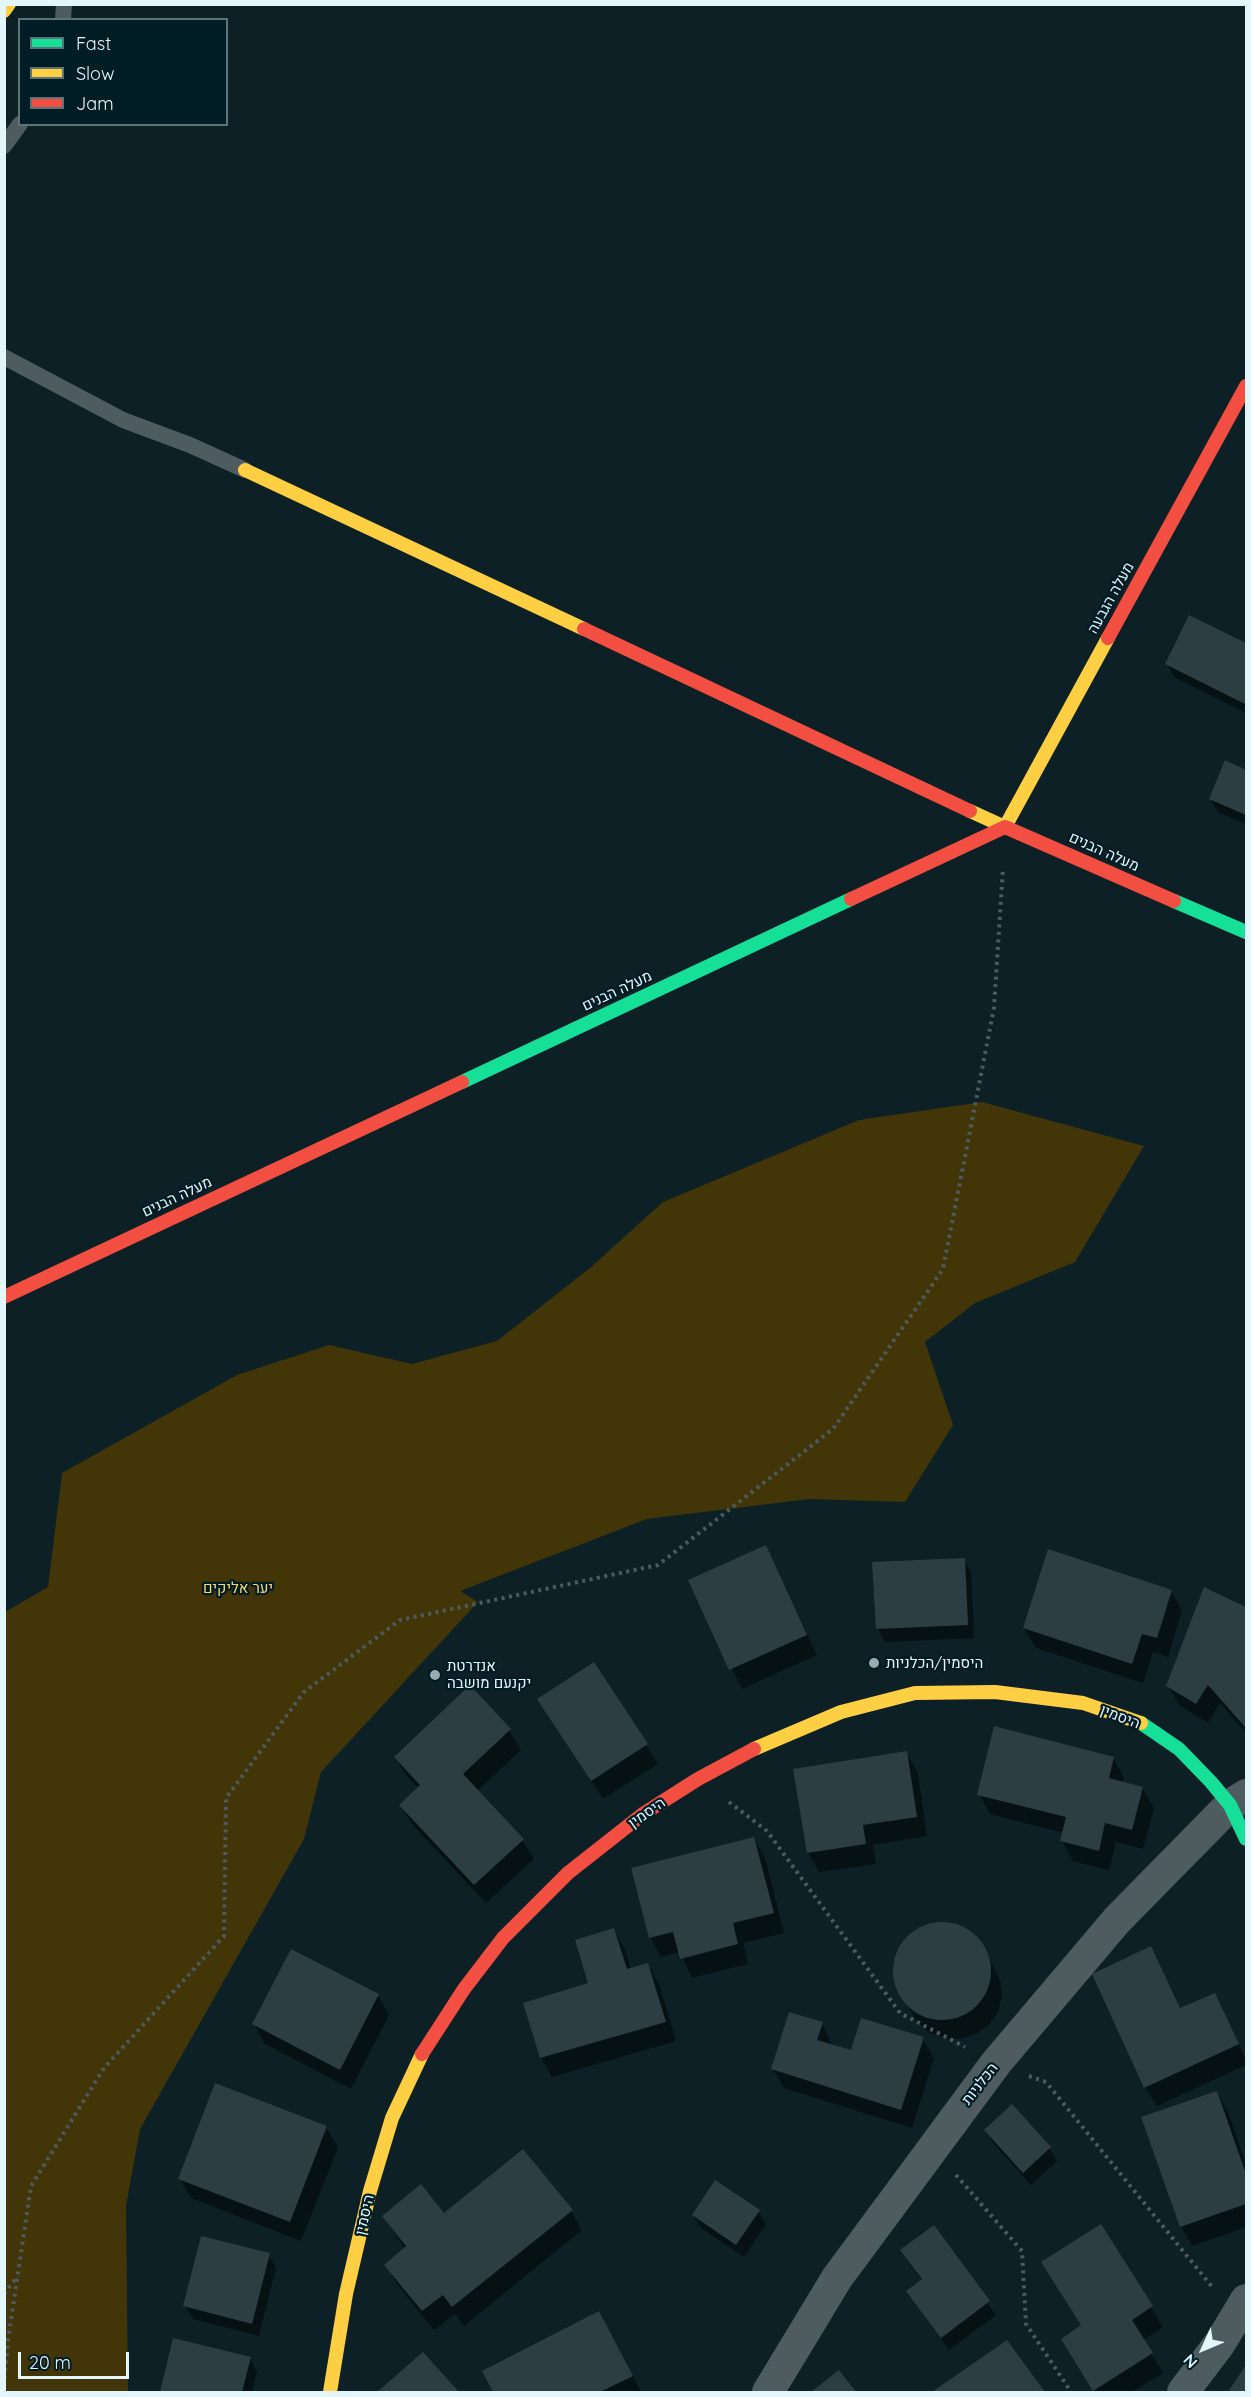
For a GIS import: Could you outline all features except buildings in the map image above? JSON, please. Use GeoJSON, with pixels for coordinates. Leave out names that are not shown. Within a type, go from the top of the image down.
{"type":"FeatureCollection","features":[{"type":"Feature","properties":{"kind":"street"},"geometry":{"type":"LineString","coordinates":[[4,11],[9,4]]}},
{"type":"Feature","properties":{"kind":"street","name":"מעלה הגבעה"},"geometry":{"type":"LineString","coordinates":[[1005,827],[1246,386]]}},
{"type":"Feature","properties":{"kind":"street"},"geometry":{"type":"LineString","coordinates":[[245,470],[1005,827]]}},
{"type":"Feature","properties":{"kind":"street","name":"מעלה הבנים"},"geometry":{"type":"LineString","coordinates":[[4,1297],[1005,827],[1246,932]]}},
{"type":"Feature","properties":{"kind":"street","name":"היסמין"},"geometry":{"type":"LineString","coordinates":[[330,2392],[346,2294],[370,2191],[392,2118],[422,2055],[464,1989],[503,1938],[568,1874],[644,1814],[698,1779],[762,1744],[841,1712],[915,1693],[995,1692],[1083,1703],[1141,1723],[1179,1749],[1238,1800],[1246,1839]]}},
{"type":"Feature","properties":{"kind":"street","name":"הכלניות"},"geometry":{"type":"LineString","coordinates":[[768,2392],[837,2278],[932,2147],[1075,1967],[1132,1904],[1238,1800]]}},
{"type":"Feature","properties":{"kind":"street"},"geometry":{"type":"LineString","coordinates":[[1183,2392],[1220,2343],[1246,2300]]}},
{"type":"Feature","properties":{"kind":"lane"},"geometry":{"type":"LineString","coordinates":[[4,146],[19,126]]}},
{"type":"Feature","properties":{"kind":"lane"},"geometry":{"type":"LineString","coordinates":[[4,357],[123,420],[190,445],[245,470]]}},
{"type":"Feature","properties":{"kind":"path"},"geometry":{"type":"LineString","coordinates":[[4,2386],[17,2276],[31,2186],[104,2068],[224,1936],[226,1798],[304,1692],[400,1620],[658,1564],[833,1429],[943,1269],[994,1008],[1005,827]]}},
{"type":"Feature","properties":{"kind":"path"},"geometry":{"type":"LineString","coordinates":[[932,2147],[1022,2251],[1026,2324],[1071,2392]]}},
{"type":"Feature","properties":{"kind":"path"},"geometry":{"type":"LineString","coordinates":[[4,2294],[17,2276]]}},
{"type":"Feature","properties":{"kind":"green space","name":"יער אליקים"},"geometry":{"type":"Polygon","coordinates":[[[982,1102],[1144,1146],[1075,1262],[975,1303],[925,1342],[953,1425],[905,1502],[809,1499],[647,1519],[460,1591],[478,1602],[321,1772],[304,1839],[140,2129],[126,2206],[128,2392],[5,2392],[5,1612],[48,1587],[62,1473],[237,1375],[329,1345],[412,1364],[497,1341],[590,1268],[663,1202],[859,1120],[982,1102]]]}},
{"type":"Feature","properties":{"kind":"traffic: fast"},"geometry":{"type":"LineString","coordinates":[[462,1082],[851,899]]}},
{"type":"Feature","properties":{"kind":"traffic: fast"},"geometry":{"type":"LineString","coordinates":[[1174,901],[1246,932]]}},
{"type":"Feature","properties":{"kind":"traffic: fast"},"geometry":{"type":"LineString","coordinates":[[1141,1723],[1179,1749],[1211,1782],[1230,1805],[1246,1839]]}},
{"type":"Feature","properties":{"kind":"traffic: slow"},"geometry":{"type":"LineString","coordinates":[[4,11],[9,4]]}},
{"type":"Feature","properties":{"kind":"traffic: slow"},"geometry":{"type":"LineString","coordinates":[[245,470],[584,629]]}},
{"type":"Feature","properties":{"kind":"traffic: slow"},"geometry":{"type":"LineString","coordinates":[[970,811],[1005,827],[1108,638]]}},
{"type":"Feature","properties":{"kind":"traffic: slow"},"geometry":{"type":"LineString","coordinates":[[754,1749],[841,1712],[915,1693],[995,1692],[1083,1703],[1141,1723]]}},
{"type":"Feature","properties":{"kind":"traffic: slow"},"geometry":{"type":"LineString","coordinates":[[330,2392],[346,2294],[370,2191],[392,2118],[422,2054]]}},
{"type":"Feature","properties":{"kind":"traffic: jam"},"geometry":{"type":"LineString","coordinates":[[1108,638],[1246,386]]}},
{"type":"Feature","properties":{"kind":"traffic: jam"},"geometry":{"type":"LineString","coordinates":[[584,629],[970,811]]}},
{"type":"Feature","properties":{"kind":"traffic: jam"},"geometry":{"type":"LineString","coordinates":[[851,899],[1005,827],[1174,901]]}},
{"type":"Feature","properties":{"kind":"traffic: jam"},"geometry":{"type":"LineString","coordinates":[[4,1297],[462,1082]]}},
{"type":"Feature","properties":{"kind":"traffic: jam"},"geometry":{"type":"LineString","coordinates":[[422,2054],[464,1989],[503,1938],[568,1873],[643,1814],[698,1779],[754,1749]]}},
{"type":"Feature","properties":{"kind":"place","name":"היסמין/הכלניות"},"geometry":{"type":"Point","coordinates":[874,1663]}},
{"type":"Feature","properties":{"kind":"place","name":"אנדרטת יקנעם מושבה"},"geometry":{"type":"Point","coordinates":[435,1675]}}]}
